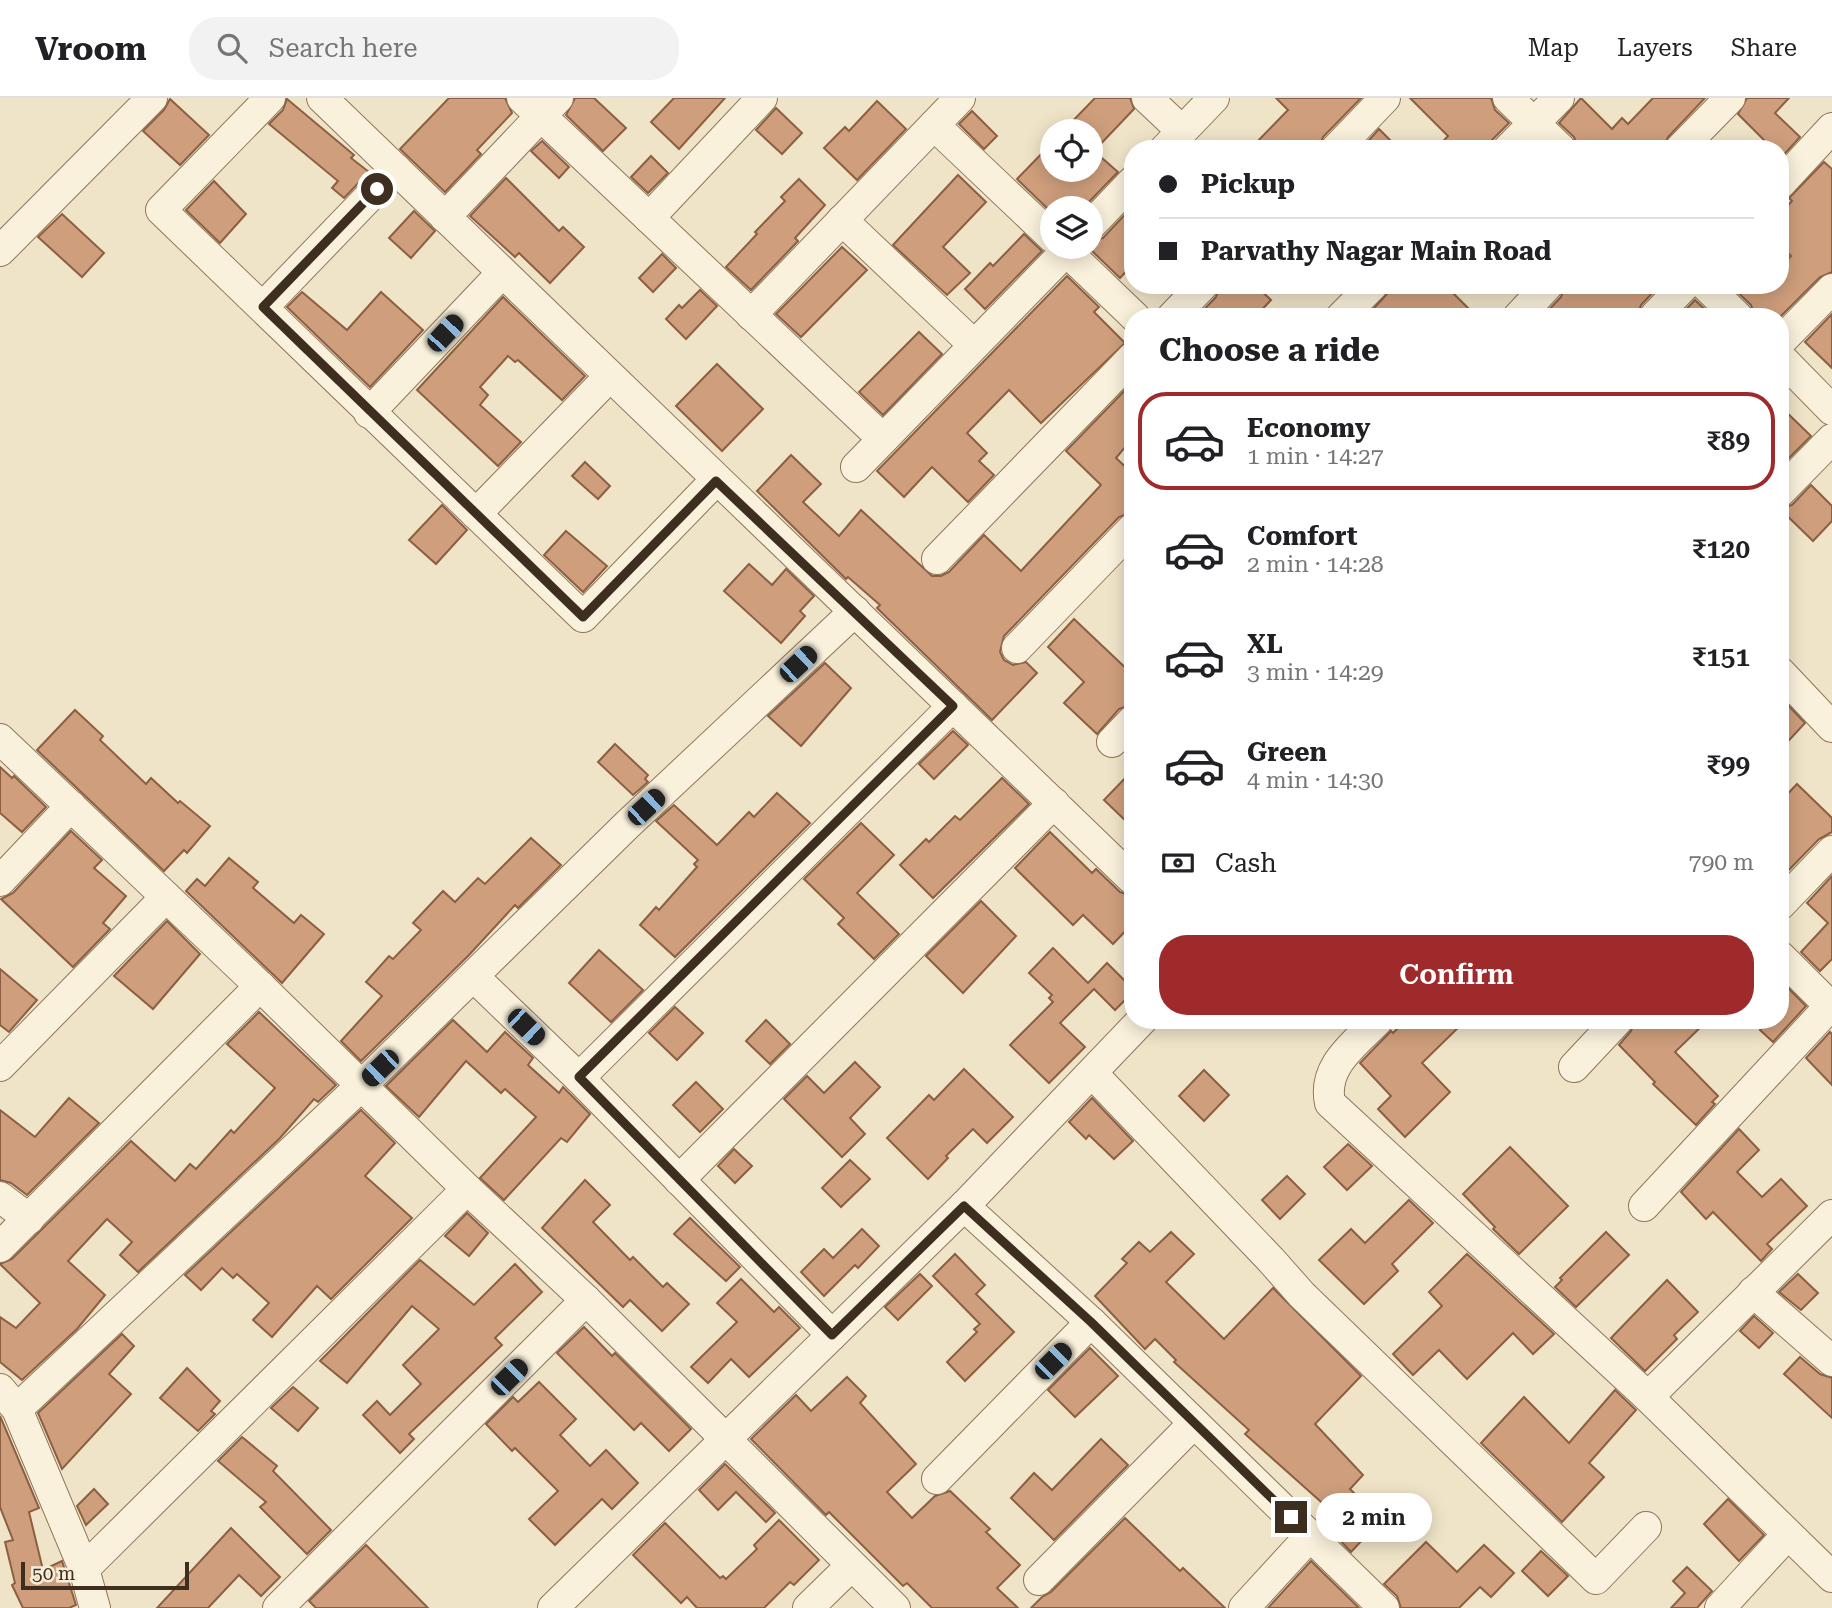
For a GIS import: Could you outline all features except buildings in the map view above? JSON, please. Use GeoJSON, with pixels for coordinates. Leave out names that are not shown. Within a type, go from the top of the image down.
{"type":"FeatureCollection","features":[{"type":"Feature","properties":{"kind":"street"},"geometry":{"type":"LineString","coordinates":[[0,251],[152,98]]}},
{"type":"Feature","properties":{"kind":"street"},"geometry":{"type":"LineString","coordinates":[[270,98],[161,209],[583,617],[716,481]]}},
{"type":"Feature","properties":{"kind":"street"},"geometry":{"type":"LineString","coordinates":[[322,98],[716,481],[855,611],[1124,871]]}},
{"type":"Feature","properties":{"kind":"street"},"geometry":{"type":"LineString","coordinates":[[649,218],[762,98]]}},
{"type":"Feature","properties":{"kind":"street"},"geometry":{"type":"LineString","coordinates":[[751,314],[960,98]]}},
{"type":"Feature","properties":{"kind":"street"},"geometry":{"type":"LineString","coordinates":[[1147,98],[1174,140],[1214,98]]}},
{"type":"Feature","properties":{"kind":"street"},"geometry":{"type":"LineString","coordinates":[[1345,140],[1385,98]]}},
{"type":"Feature","properties":{"kind":"street"},"geometry":{"type":"LineString","coordinates":[[1508,98],[1552,140]]}},
{"type":"Feature","properties":{"kind":"street"},"geometry":{"type":"LineString","coordinates":[[1517,140],[1559,98]]}},
{"type":"Feature","properties":{"kind":"street"},"geometry":{"type":"LineString","coordinates":[[1688,140],[1730,98]]}},
{"type":"Feature","properties":{"kind":"street"},"geometry":{"type":"LineString","coordinates":[[444,217],[540,104],[649,218],[883,439]]}},
{"type":"Feature","properties":{"kind":"street"},"geometry":{"type":"LineString","coordinates":[[934,125],[1040,224]]}},
{"type":"Feature","properties":{"kind":"street"},"geometry":{"type":"LineString","coordinates":[[1789,174],[1832,128]]}},
{"type":"Feature","properties":{"kind":"street"},"geometry":{"type":"LineString","coordinates":[[263,307],[396,169]]}},
{"type":"Feature","properties":{"kind":"street"},"geometry":{"type":"LineString","coordinates":[[1103,213],[1124,191]]}},
{"type":"Feature","properties":{"kind":"street"},"geometry":{"type":"LineString","coordinates":[[842,220],[974,345]]}},
{"type":"Feature","properties":{"kind":"street"},"geometry":{"type":"LineString","coordinates":[[856,467],[974,345],[1050,259]]}},
{"type":"Feature","properties":{"kind":"street"},"geometry":{"type":"LineString","coordinates":[[1076,259],[1126,308]]}},
{"type":"Feature","properties":{"kind":"street"},"geometry":{"type":"LineString","coordinates":[[369,413],[502,273]]}},
{"type":"Feature","properties":{"kind":"street"},"geometry":{"type":"LineString","coordinates":[[1789,333],[1832,289]]}},
{"type":"Feature","properties":{"kind":"street"},"geometry":{"type":"LineString","coordinates":[[1181,308],[1194,294]]}},
{"type":"Feature","properties":{"kind":"street"},"geometry":{"type":"LineString","coordinates":[[1350,308],[1364,294]]}},
{"type":"Feature","properties":{"kind":"street"},"geometry":{"type":"LineString","coordinates":[[1526,308],[1540,294]]}},
{"type":"Feature","properties":{"kind":"street"},"geometry":{"type":"LineString","coordinates":[[1663,308],[1676,294]]}},
{"type":"Feature","properties":{"kind":"street"},"geometry":{"type":"LineString","coordinates":[[1714,294],[1729,308]]}},
{"type":"Feature","properties":{"kind":"street"},"geometry":{"type":"LineString","coordinates":[[937,559],[1124,366]]}},
{"type":"Feature","properties":{"kind":"street"},"geometry":{"type":"LineString","coordinates":[[1789,366],[1832,410]]}},
{"type":"Feature","properties":{"kind":"street"},"geometry":{"type":"LineString","coordinates":[[475,514],[609,377]]}},
{"type":"Feature","properties":{"kind":"street"},"geometry":{"type":"LineString","coordinates":[[1789,483],[1832,439]]}},
{"type":"Feature","properties":{"kind":"street"},"geometry":{"type":"LineString","coordinates":[[1017,648],[1124,537]]}},
{"type":"Feature","properties":{"kind":"street"},"geometry":{"type":"LineString","coordinates":[[95,1608],[84,1569],[9,1399],[361,1086],[627,825],[855,611]]}},
{"type":"Feature","properties":{"kind":"street"},"geometry":{"type":"LineString","coordinates":[[1789,687],[1832,727]]}},
{"type":"Feature","properties":{"kind":"street"},"geometry":{"type":"LineString","coordinates":[[579,1077],[953,706]]}},
{"type":"Feature","properties":{"kind":"street"},"geometry":{"type":"LineString","coordinates":[[1112,742],[1124,729]]}},
{"type":"Feature","properties":{"kind":"street"},"geometry":{"type":"LineString","coordinates":[[0,739],[260,986],[467,1189],[586,1300],[895,1608]]}},
{"type":"Feature","properties":{"kind":"street"},"geometry":{"type":"LineString","coordinates":[[679,1180],[1054,803]]}},
{"type":"Feature","properties":{"kind":"street"},"geometry":{"type":"LineString","coordinates":[[0,881],[71,806]]}},
{"type":"Feature","properties":{"kind":"street"},"geometry":{"type":"LineString","coordinates":[[1789,896],[1832,851]]}},
{"type":"Feature","properties":{"kind":"street"},"geometry":{"type":"LineString","coordinates":[[0,1066],[166,897]]}},
{"type":"Feature","properties":{"kind":"street"},"geometry":{"type":"LineString","coordinates":[[1644,1206],[1831,1007],[1789,965]]}},
{"type":"Feature","properties":{"kind":"street"},"geometry":{"type":"LineString","coordinates":[[474,977],[579,1077],[832,1335]]}},
{"type":"Feature","properties":{"kind":"street"},"geometry":{"type":"LineString","coordinates":[[0,1247],[260,986]]}},
{"type":"Feature","properties":{"kind":"street"},"geometry":{"type":"LineString","coordinates":[[553,1608],[964,1206],[1134,1029]]}},
{"type":"Feature","properties":{"kind":"street"},"geometry":{"type":"LineString","coordinates":[[1369,1029],[1339,1060],[1327,1088],[1330,1103],[1647,1397],[1832,1577]]}},
{"type":"Feature","properties":{"kind":"street"},"geometry":{"type":"LineString","coordinates":[[1574,1067],[1610,1029]]}},
{"type":"Feature","properties":{"kind":"street"},"geometry":{"type":"LineString","coordinates":[[1092,1073],[1302,1295],[1596,1579],[1646,1527]]}},
{"type":"Feature","properties":{"kind":"street"},"geometry":{"type":"LineString","coordinates":[[84,1569],[467,1189]]}},
{"type":"Feature","properties":{"kind":"street"},"geometry":{"type":"LineString","coordinates":[[0,1197],[29,1219]]}},
{"type":"Feature","properties":{"kind":"street"},"geometry":{"type":"LineString","coordinates":[[964,1206],[1091,1322],[1384,1608]]}},
{"type":"Feature","properties":{"kind":"street"},"geometry":{"type":"LineString","coordinates":[[1647,1397],[1832,1215]]}},
{"type":"Feature","properties":{"kind":"street"},"geometry":{"type":"LineString","coordinates":[[1753,1292],[1832,1361]]}},
{"type":"Feature","properties":{"kind":"street"},"geometry":{"type":"LineString","coordinates":[[278,1608],[586,1300]]}},
{"type":"Feature","properties":{"kind":"street"},"geometry":{"type":"LineString","coordinates":[[937,1479],[1091,1322]]}},
{"type":"Feature","properties":{"kind":"street"},"geometry":{"type":"LineString","coordinates":[[1039,1580],[1194,1423]]}},
{"type":"Feature","properties":{"kind":"street"},"geometry":{"type":"LineString","coordinates":[[1720,1608],[1787,1535]]}},
{"type":"Feature","properties":{"kind":"street"},"geometry":{"type":"LineString","coordinates":[[1244,1608],[1310,1536]]}},
{"type":"Feature","properties":{"kind":"street"},"geometry":{"type":"LineString","coordinates":[[808,1608],[850,1566]]}},
{"type":"Feature","properties":{"kind":"route"},"geometry":{"type":"LineString","coordinates":[[377,189],[263,307],[369,413],[583,617],[716,481],[953,706],[579,1077],[832,1335],[964,1206],[1091,1322],[1291,1517]]}}]}
